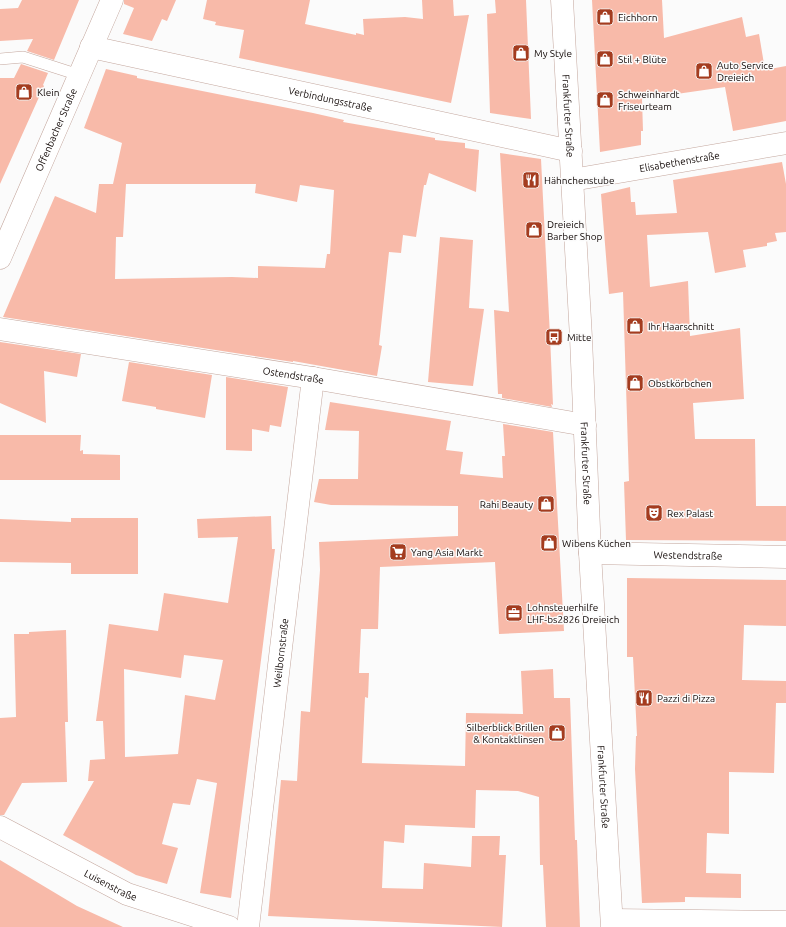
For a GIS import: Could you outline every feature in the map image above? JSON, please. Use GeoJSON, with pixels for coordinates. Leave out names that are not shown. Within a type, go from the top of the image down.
{"type":"FeatureCollection","features":[{"type":"Feature","properties":{"kind":"street","name":"Offenbacher Straße"},"geometry":{"type":"LineString","coordinates":[[0,258],[78,75],[112,0]]}},
{"type":"Feature","properties":{"kind":"street","name":"Frankfurter Straße"},"geometry":{"type":"LineString","coordinates":[[562,0],[585,425],[590,553],[612,923]]}},
{"type":"Feature","properties":{"kind":"street","name":"Verbindungsstraße"},"geometry":{"type":"LineString","coordinates":[[91,47],[571,151]]}},
{"type":"Feature","properties":{"kind":"street","name":"Elisabethenstraße"},"geometry":{"type":"LineString","coordinates":[[572,180],[786,143]]}},
{"type":"Feature","properties":{"kind":"street","name":"Ostendstraße"},"geometry":{"type":"LineString","coordinates":[[0,329],[313,378],[585,425]]}},
{"type":"Feature","properties":{"kind":"street","name":"Weilbornstraße"},"geometry":{"type":"LineString","coordinates":[[248,927],[313,378]]}},
{"type":"Feature","properties":{"kind":"street","name":"Westendstraße"},"geometry":{"type":"LineString","coordinates":[[590,553],[786,557]]}},
{"type":"Feature","properties":{"kind":"street","name":"Luisenstraße"},"geometry":{"type":"LineString","coordinates":[[0,827],[127,894],[229,927]]}},
{"type":"Feature","properties":{"kind":"street"},"geometry":{"type":"LineString","coordinates":[[612,923],[786,922]]}},
{"type":"Feature","properties":{"kind":"lane"},"geometry":{"type":"LineString","coordinates":[[0,59],[24,57],[78,75]]}},
{"type":"Feature","properties":{"kind":"building"},"geometry":{"type":"Polygon","coordinates":[[[22,0],[79,0],[54,60],[27,51],[33,39],[0,41],[0,9],[18,8],[22,0]]]}},
{"type":"Feature","properties":{"kind":"building"},"geometry":{"type":"Polygon","coordinates":[[[124,0],[176,0],[167,21],[162,19],[152,41],[123,34],[134,8],[124,4],[124,0]]]}},
{"type":"Feature","properties":{"kind":"building"},"geometry":{"type":"Polygon","coordinates":[[[207,0],[310,0],[305,24],[356,35],[356,33],[364,35],[363,19],[405,17],[423,19],[422,0],[453,0],[454,16],[469,15],[451,103],[239,58],[244,30],[215,25],[216,22],[203,19],[207,0]]]}},
{"type":"Feature","properties":{"kind":"building"},"geometry":{"type":"Polygon","coordinates":[[[495,0],[526,0],[531,119],[490,113],[487,14],[496,13],[495,0]]]}},
{"type":"Feature","properties":{"kind":"building"},"geometry":{"type":"Polygon","coordinates":[[[592,0],[662,0],[664,38],[742,17],[746,37],[759,34],[765,70],[786,66],[786,121],[733,131],[725,87],[642,99],[643,131],[641,131],[641,145],[600,152],[592,0]]]}},
{"type":"Feature","properties":{"kind":"building"},"geometry":{"type":"Polygon","coordinates":[[[21,64],[48,73],[43,85],[44,86],[0,184],[0,78],[14,78],[21,64]]]}},
{"type":"Feature","properties":{"kind":"building"},"geometry":{"type":"Polygon","coordinates":[[[106,69],[137,76],[137,78],[344,120],[343,122],[435,138],[435,140],[465,143],[465,148],[479,150],[476,192],[429,173],[426,185],[424,185],[416,237],[403,235],[401,253],[389,252],[379,345],[382,346],[377,376],[293,361],[3,317],[55,196],[96,213],[99,184],[113,184],[122,143],[84,128],[106,69]],[[126,184],[123,237],[116,237],[115,279],[258,278],[258,266],[325,268],[327,254],[330,254],[334,190],[300,185],[297,202],[255,193],[256,184],[126,184]]]}},
{"type":"Feature","properties":{"kind":"building"},"geometry":{"type":"Polygon","coordinates":[[[500,153],[541,159],[552,407],[502,398],[502,394],[498,394],[494,310],[509,312],[500,153]]]}},
{"type":"Feature","properties":{"kind":"building"},"geometry":{"type":"Polygon","coordinates":[[[782,162],[786,184],[786,232],[775,233],[777,241],[767,243],[767,246],[743,250],[746,267],[715,273],[708,232],[647,235],[650,287],[688,281],[690,336],[740,328],[744,399],[693,403],[695,439],[755,439],[756,506],[786,506],[786,541],[626,540],[624,482],[629,481],[623,292],[609,294],[601,194],[630,187],[631,202],[635,202],[636,215],[677,213],[673,180],[782,162]]]}},
{"type":"Feature","properties":{"kind":"building"},"geometry":{"type":"Polygon","coordinates":[[[440,237],[473,240],[469,308],[484,309],[473,386],[428,382],[440,237]]]}},
{"type":"Feature","properties":{"kind":"building"},"geometry":{"type":"Polygon","coordinates":[[[0,342],[81,354],[77,377],[44,371],[46,423],[0,403],[0,342]]]}},
{"type":"Feature","properties":{"kind":"building"},"geometry":{"type":"Polygon","coordinates":[[[129,362],[212,375],[205,418],[122,401],[129,362]]]}},
{"type":"Feature","properties":{"kind":"building"},"geometry":{"type":"Polygon","coordinates":[[[226,377],[288,387],[281,427],[270,425],[269,432],[252,429],[252,451],[226,450],[226,377]]]}},
{"type":"Feature","properties":{"kind":"building"},"geometry":{"type":"Polygon","coordinates":[[[330,402],[451,421],[446,450],[463,452],[460,474],[503,478],[502,456],[505,456],[503,424],[553,432],[564,631],[499,634],[495,562],[380,567],[378,629],[361,629],[359,673],[369,673],[368,698],[365,697],[362,763],[465,766],[466,713],[523,714],[521,671],[553,669],[554,698],[570,698],[580,927],[546,927],[543,865],[540,865],[539,797],[518,791],[476,790],[475,828],[405,825],[404,843],[384,841],[382,888],[423,889],[424,863],[471,867],[472,836],[500,836],[499,855],[506,855],[502,927],[268,916],[281,780],[297,781],[301,711],[310,712],[320,570],[319,542],[458,536],[458,506],[331,505],[314,502],[319,479],[358,479],[359,431],[325,430],[330,402]]]}},
{"type":"Feature","properties":{"kind":"building"},"geometry":{"type":"Polygon","coordinates":[[[0,435],[81,435],[80,451],[83,450],[83,454],[120,455],[120,480],[0,480],[0,435]]]}},
{"type":"Feature","properties":{"kind":"building"},"geometry":{"type":"Polygon","coordinates":[[[271,516],[272,549],[275,549],[231,898],[200,893],[217,783],[197,779],[190,805],[173,803],[162,844],[178,848],[167,884],[136,875],[63,835],[94,781],[88,781],[90,760],[105,759],[103,721],[96,721],[109,624],[158,631],[164,593],[228,603],[238,537],[198,538],[197,519],[271,516]],[[184,655],[181,678],[124,669],[125,757],[178,754],[185,695],[215,700],[223,660],[184,655]]]}},
{"type":"Feature","properties":{"kind":"building"},"geometry":{"type":"Polygon","coordinates":[[[71,518],[138,518],[138,574],[71,574],[71,563],[0,562],[0,519],[71,522],[71,518]]]}},
{"type":"Feature","properties":{"kind":"building"},"geometry":{"type":"Polygon","coordinates":[[[627,578],[786,580],[786,626],[744,625],[742,680],[786,681],[786,703],[776,703],[774,773],[729,772],[729,834],[707,833],[706,873],[741,874],[741,898],[685,897],[685,902],[642,903],[635,769],[637,736],[633,657],[627,657],[627,578]]]}},
{"type":"Feature","properties":{"kind":"building"},"geometry":{"type":"Polygon","coordinates":[[[66,630],[68,722],[65,722],[67,782],[22,783],[4,815],[0,815],[0,718],[16,717],[14,634],[66,630]]]}},
{"type":"Feature","properties":{"kind":"building"},"geometry":{"type":"Polygon","coordinates":[[[0,860],[77,906],[123,927],[0,927],[0,860]]]}},
{"type":"Feature","properties":{"kind":"place","name":"Eichhorn"},"geometry":{"type":"Point","coordinates":[605,17]}},
{"type":"Feature","properties":{"kind":"place","name":"My Style"},"geometry":{"type":"Point","coordinates":[521,53]}},
{"type":"Feature","properties":{"kind":"place","name":"Stil + Blüte"},"geometry":{"type":"Point","coordinates":[605,59]}},
{"type":"Feature","properties":{"kind":"place","name":"Auto Service Dreieich"},"geometry":{"type":"Point","coordinates":[704,71]}},
{"type":"Feature","properties":{"kind":"place","name":"Klein"},"geometry":{"type":"Point","coordinates":[24,92]}},
{"type":"Feature","properties":{"kind":"place","name":"Schweinhardt Friseurteam"},"geometry":{"type":"Point","coordinates":[605,100]}},
{"type":"Feature","properties":{"kind":"place","name":"Hähnchenstube"},"geometry":{"type":"Point","coordinates":[531,180]}},
{"type":"Feature","properties":{"kind":"place","name":"Dreieich Barber Shop"},"geometry":{"type":"Point","coordinates":[534,230]}},
{"type":"Feature","properties":{"kind":"place","name":"Ihr Haarschnitt"},"geometry":{"type":"Point","coordinates":[635,326]}},
{"type":"Feature","properties":{"kind":"place","name":"Mitte"},"geometry":{"type":"Point","coordinates":[554,337]}},
{"type":"Feature","properties":{"kind":"place","name":"Obstkörbchen"},"geometry":{"type":"Point","coordinates":[635,383]}},
{"type":"Feature","properties":{"kind":"place","name":"Rahi Beauty"},"geometry":{"type":"Point","coordinates":[546,504]}},
{"type":"Feature","properties":{"kind":"place","name":"Rex Palast"},"geometry":{"type":"Point","coordinates":[654,513]}},
{"type":"Feature","properties":{"kind":"place","name":"Wibens Küchen"},"geometry":{"type":"Point","coordinates":[549,543]}},
{"type":"Feature","properties":{"kind":"place","name":"Yang Asia Markt"},"geometry":{"type":"Point","coordinates":[398,552]}},
{"type":"Feature","properties":{"kind":"place","name":"Lohnsteuerhilfe LHF-bs2826 Dreieich"},"geometry":{"type":"Point","coordinates":[514,613]}},
{"type":"Feature","properties":{"kind":"place","name":"Pazzi di Pizza"},"geometry":{"type":"Point","coordinates":[644,698]}},
{"type":"Feature","properties":{"kind":"place","name":"Silberblick Brillen & Kontaktlinsen"},"geometry":{"type":"Point","coordinates":[557,733]}}]}
